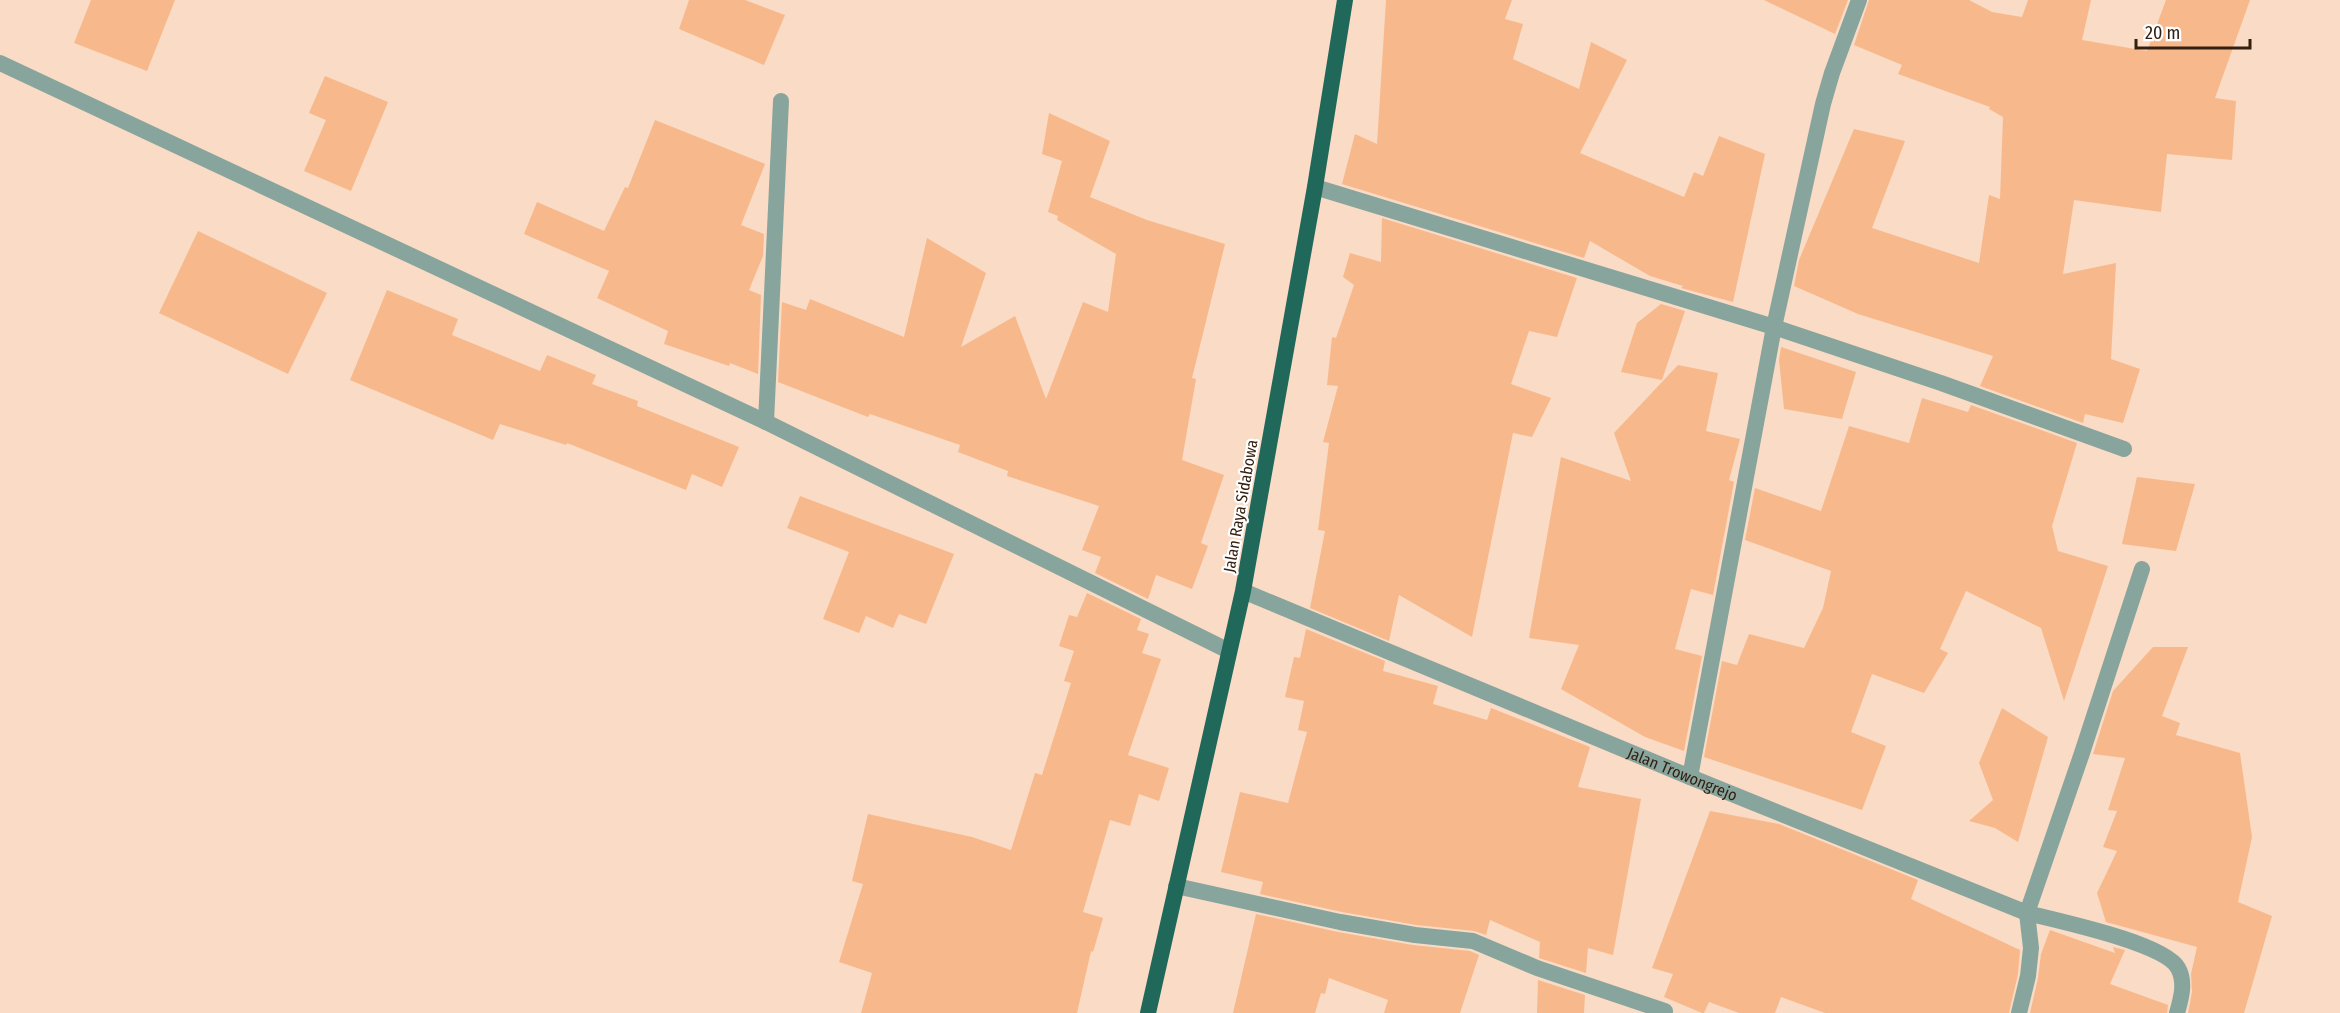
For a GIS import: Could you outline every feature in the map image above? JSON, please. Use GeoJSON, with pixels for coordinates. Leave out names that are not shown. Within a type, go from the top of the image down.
{"type":"FeatureCollection","features":[{"type":"Feature","properties":{"kind":"highway","name":"Jalan Raya Sidabowa"},"geometry":{"type":"LineString","coordinates":[[1148,1013],[1243,591],[1315,187],[1345,0]]}},
{"type":"Feature","properties":{"kind":"street"},"geometry":{"type":"LineString","coordinates":[[1690,777],[1774,327],[1823,104],[1859,0]]}},
{"type":"Feature","properties":{"kind":"street"},"geometry":{"type":"LineString","coordinates":[[0,63],[765,422],[1229,651]]}},
{"type":"Feature","properties":{"kind":"street"},"geometry":{"type":"LineString","coordinates":[[765,422],[781,101]]}},
{"type":"Feature","properties":{"kind":"street"},"geometry":{"type":"LineString","coordinates":[[1315,187],[1774,327],[1941,383],[2124,449]]}},
{"type":"Feature","properties":{"kind":"street"},"geometry":{"type":"LineString","coordinates":[[2019,1013],[2028,976],[2031,948],[2027,913],[2142,569]]}},
{"type":"Feature","properties":{"kind":"street","name":"Jalan Trowongrejo"},"geometry":{"type":"LineString","coordinates":[[1243,591],[1690,777],[2027,913],[2149,947],[2168,956],[2180,970],[2183,987],[2177,1013]]}},
{"type":"Feature","properties":{"kind":"street"},"geometry":{"type":"LineString","coordinates":[[1176,886],[1340,922],[1415,935],[1473,941],[1537,968],[1665,1011]]}},
{"type":"Feature","properties":{"kind":"building"},"geometry":{"type":"Polygon","coordinates":[[[91,0],[175,0],[147,71],[74,43],[91,0]]]}},
{"type":"Feature","properties":{"kind":"building"},"geometry":{"type":"Polygon","coordinates":[[[689,0],[745,0],[785,15],[764,65],[679,29],[689,0]]]}},
{"type":"Feature","properties":{"kind":"building"},"geometry":{"type":"Polygon","coordinates":[[[1386,0],[1512,0],[1505,19],[1523,24],[1513,59],[1579,89],[1591,42],[1627,60],[1580,153],[1684,197],[1694,172],[1703,176],[1719,136],[1765,154],[1733,302],[1681,288],[1683,286],[1650,276],[1590,241],[1584,258],[1342,184],[1355,134],[1377,144],[1386,0]]]}},
{"type":"Feature","properties":{"kind":"building"},"geometry":{"type":"Polygon","coordinates":[[[1764,0],[1848,0],[1835,34],[1764,0]]]}},
{"type":"Feature","properties":{"kind":"building"},"geometry":{"type":"Polygon","coordinates":[[[1869,0],[1969,0],[1992,12],[2022,17],[2028,0],[2091,0],[2082,40],[2147,51],[2166,0],[2250,0],[2215,98],[2236,101],[2232,160],[2167,154],[2161,212],[2074,200],[2063,274],[2116,263],[2111,359],[2140,369],[2123,423],[2085,414],[2083,423],[1980,386],[1993,356],[1858,314],[1794,286],[1799,260],[1854,129],[1905,141],[1872,228],[1979,263],[1989,195],[2000,199],[2003,117],[1989,109],[1990,107],[1898,74],[1902,65],[1854,45],[1869,0]]]}},
{"type":"Feature","properties":{"kind":"building"},"geometry":{"type":"Polygon","coordinates":[[[325,76],[388,102],[351,191],[304,171],[326,120],[309,113],[325,76]]]}},
{"type":"Feature","properties":{"kind":"building"},"geometry":{"type":"Polygon","coordinates":[[[1049,113],[1110,141],[1090,197],[1147,220],[1225,244],[1192,378],[1196,379],[1182,460],[1224,475],[1201,543],[1208,546],[1192,589],[1156,575],[1148,599],[1095,573],[1101,557],[1082,550],[1099,506],[1007,476],[1008,471],[958,452],[960,445],[870,414],[868,417],[778,382],[782,302],[806,310],[810,299],[904,337],[927,238],[986,273],[961,347],[1015,316],[1046,399],[1083,302],[1108,312],[1116,254],[1057,220],[1058,216],[1048,212],[1062,161],[1042,154],[1049,113]]]}},
{"type":"Feature","properties":{"kind":"building"},"geometry":{"type":"Polygon","coordinates":[[[655,120],[765,164],[741,225],[764,234],[763,256],[749,290],[761,295],[758,374],[730,363],[729,366],[664,344],[668,331],[597,298],[609,271],[524,234],[537,202],[604,231],[625,187],[628,188],[655,120]]]}},
{"type":"Feature","properties":{"kind":"building"},"geometry":{"type":"Polygon","coordinates":[[[1382,218],[1577,278],[1557,337],[1529,331],[1511,384],[1551,398],[1532,437],[1513,433],[1472,637],[1399,595],[1389,641],[1310,608],[1325,531],[1318,530],[1329,443],[1323,442],[1338,386],[1327,385],[1332,337],[1336,338],[1354,285],[1343,277],[1350,253],[1381,262],[1382,218]]]}},
{"type":"Feature","properties":{"kind":"building"},"geometry":{"type":"Polygon","coordinates":[[[198,231],[327,293],[288,374],[159,313],[198,231]]]}},
{"type":"Feature","properties":{"kind":"building"},"geometry":{"type":"Polygon","coordinates":[[[387,290],[458,319],[452,335],[540,371],[547,355],[596,375],[592,384],[638,401],[637,406],[739,447],[722,487],[692,474],[686,490],[567,443],[566,445],[500,424],[493,440],[350,380],[387,290]]]}},
{"type":"Feature","properties":{"kind":"building"},"geometry":{"type":"Polygon","coordinates":[[[1661,304],[1685,311],[1662,380],[1621,372],[1637,323],[1661,304]]]}},
{"type":"Feature","properties":{"kind":"building"},"geometry":{"type":"Polygon","coordinates":[[[1781,347],[1856,372],[1842,419],[1784,409],[1779,360],[1781,347]]]}},
{"type":"Feature","properties":{"kind":"building"},"geometry":{"type":"Polygon","coordinates":[[[1678,365],[1718,373],[1706,431],[1740,439],[1729,480],[1734,482],[1713,595],[1691,589],[1675,649],[1702,656],[1684,751],[1645,737],[1561,689],[1579,645],[1529,638],[1561,457],[1631,481],[1614,433],[1678,365]]]}},
{"type":"Feature","properties":{"kind":"building"},"geometry":{"type":"Polygon","coordinates":[[[1922,398],[1968,412],[1971,405],[2077,443],[2052,526],[2058,551],[2108,566],[2064,701],[2041,628],[1966,591],[1940,649],[1948,653],[1924,693],[1872,674],[1851,732],[1886,746],[1862,810],[1704,757],[1722,661],[1737,665],[1749,634],[1804,648],[1823,608],[1831,571],[1745,540],[1755,488],[1821,511],[1849,426],[1909,443],[1922,398]]]}},
{"type":"Feature","properties":{"kind":"building"},"geometry":{"type":"Polygon","coordinates":[[[2137,477],[2195,484],[2176,551],[2122,544],[2137,477]]]}},
{"type":"Feature","properties":{"kind":"building"},"geometry":{"type":"Polygon","coordinates":[[[800,496],[954,554],[926,624],[899,614],[893,628],[866,616],[859,633],[823,619],[849,552],[787,528],[800,496]]]}},
{"type":"Feature","properties":{"kind":"building"},"geometry":{"type":"Polygon","coordinates":[[[1087,593],[1141,619],[1137,630],[1149,634],[1142,653],[1161,659],[1128,755],[1169,768],[1159,801],[1139,794],[1130,826],[1110,820],[1083,912],[1103,918],[1093,952],[1091,951],[1077,1013],[861,1013],[872,973],[839,962],[863,884],[852,881],[868,814],[972,837],[1011,850],[1035,773],[1042,775],[1071,683],[1064,681],[1074,651],[1059,646],[1069,615],[1077,617],[1087,593]]]}},
{"type":"Feature","properties":{"kind":"building"},"geometry":{"type":"Polygon","coordinates":[[[1306,629],[1385,661],[1383,671],[1438,686],[1433,704],[1487,720],[1491,708],[1590,747],[1578,787],[1641,799],[1613,955],[1588,948],[1586,973],[1539,958],[1540,942],[1490,920],[1486,935],[1474,931],[1416,925],[1342,912],[1260,894],[1263,882],[1221,872],[1240,792],[1288,803],[1307,732],[1298,730],[1304,701],[1285,697],[1294,657],[1300,658],[1306,629]]]}},
{"type":"Feature","properties":{"kind":"building"},"geometry":{"type":"Polygon","coordinates":[[[2153,647],[2188,647],[2162,716],[2180,723],[2176,735],[2240,753],[2252,837],[2238,902],[2272,916],[2244,1013],[2188,1013],[2192,992],[2191,974],[2197,947],[2106,922],[2097,893],[2117,851],[2103,847],[2117,811],[2108,810],[2125,758],[2093,754],[2113,691],[2153,647]]]}},
{"type":"Feature","properties":{"kind":"building"},"geometry":{"type":"Polygon","coordinates":[[[2002,708],[2048,737],[2018,842],[1995,828],[1969,821],[1993,800],[1979,763],[2002,708]]]}},
{"type":"Feature","properties":{"kind":"building"},"geometry":{"type":"Polygon","coordinates":[[[1710,811],[1779,824],[1918,880],[1911,899],[2020,950],[2018,974],[2009,1013],[1825,1013],[1781,997],[1775,1013],[1739,1013],[1709,1002],[1702,1013],[1664,997],[1673,974],[1652,968],[1710,811]]]}},
{"type":"Feature","properties":{"kind":"building"},"geometry":{"type":"Polygon","coordinates":[[[1256,914],[1338,932],[1413,945],[1470,951],[1479,955],[1460,1013],[1384,1013],[1388,1000],[1329,978],[1325,994],[1321,993],[1315,1013],[1233,1013],[1256,914]]]}},
{"type":"Feature","properties":{"kind":"building"},"geometry":{"type":"Polygon","coordinates":[[[2050,930],[2115,953],[2113,947],[2125,950],[2110,984],[2168,1005],[2167,1013],[2030,1013],[2041,954],[2050,930]]]}},
{"type":"Feature","properties":{"kind":"building"},"geometry":{"type":"Polygon","coordinates":[[[1538,980],[1585,995],[1584,1013],[1537,1013],[1538,980]]]}}]}
